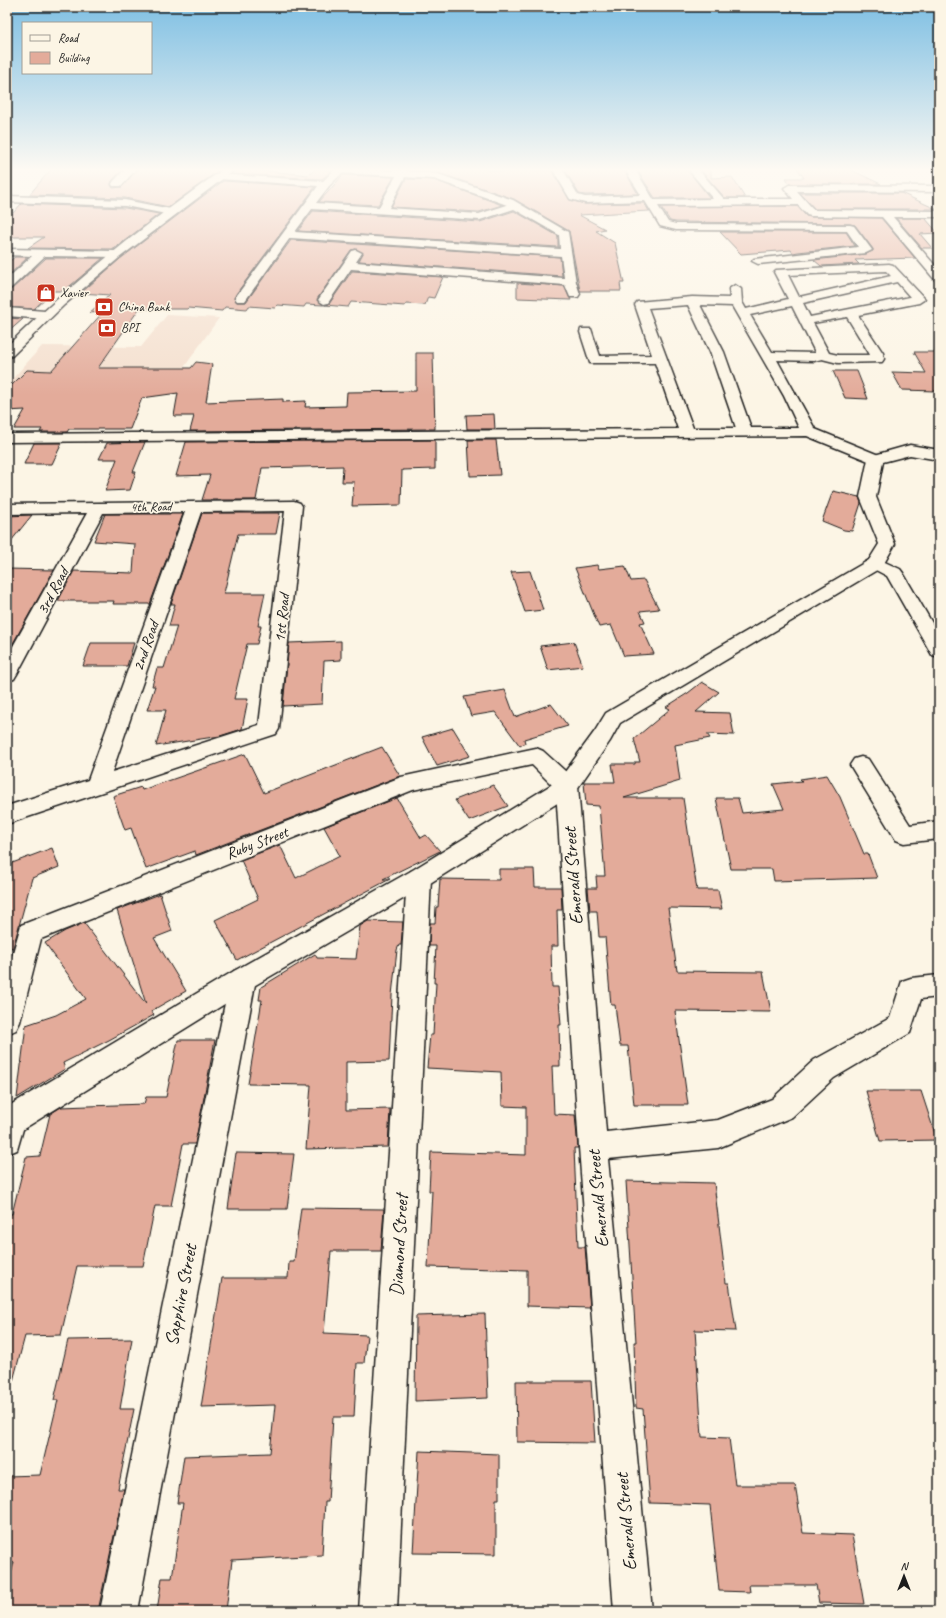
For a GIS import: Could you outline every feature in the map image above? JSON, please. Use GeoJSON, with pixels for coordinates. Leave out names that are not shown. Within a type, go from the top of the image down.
{"type":"FeatureCollection","features":[{"type":"Feature","properties":{"kind":"street"},"geometry":{"type":"LineString","coordinates":[[7,353],[45,315],[130,244]]}},
{"type":"Feature","properties":{"kind":"street"},"geometry":{"type":"LineString","coordinates":[[241,298],[282,244]]}},
{"type":"Feature","properties":{"kind":"street"},"geometry":{"type":"LineString","coordinates":[[324,300],[362,244]]}},
{"type":"Feature","properties":{"kind":"street"},"geometry":{"type":"LineString","coordinates":[[419,244],[567,253]]}},
{"type":"Feature","properties":{"kind":"street"},"geometry":{"type":"LineString","coordinates":[[566,244],[570,282],[574,294]]}},
{"type":"Feature","properties":{"kind":"street"},"geometry":{"type":"LineString","coordinates":[[758,261],[866,250],[861,244]]}},
{"type":"Feature","properties":{"kind":"street"},"geometry":{"type":"LineString","coordinates":[[910,244],[939,277]]}},
{"type":"Feature","properties":{"kind":"street"},"geometry":{"type":"LineString","coordinates":[[7,252],[116,254]]}},
{"type":"Feature","properties":{"kind":"street"},"geometry":{"type":"LineString","coordinates":[[7,285],[43,252]]}},
{"type":"Feature","properties":{"kind":"street"},"geometry":{"type":"LineString","coordinates":[[925,262],[939,260]]}},
{"type":"Feature","properties":{"kind":"street"},"geometry":{"type":"LineString","coordinates":[[348,264],[570,282]]}},
{"type":"Feature","properties":{"kind":"street"},"geometry":{"type":"LineString","coordinates":[[806,321],[919,299],[889,267],[780,272],[822,352],[822,355]]}},
{"type":"Feature","properties":{"kind":"street"},"geometry":{"type":"LineString","coordinates":[[687,433],[641,305],[692,301],[795,302],[900,278]]}},
{"type":"Feature","properties":{"kind":"street"},"geometry":{"type":"LineString","coordinates":[[692,301],[717,352],[744,432]]}},
{"type":"Feature","properties":{"kind":"street"},"geometry":{"type":"LineString","coordinates":[[738,301],[767,356],[791,396],[809,432]]}},
{"type":"Feature","properties":{"kind":"street"},"geometry":{"type":"LineString","coordinates":[[7,312],[45,315]]}},
{"type":"Feature","properties":{"kind":"street"},"geometry":{"type":"LineString","coordinates":[[767,356],[814,357],[822,355],[838,359],[874,360],[877,358],[876,353],[850,312]]}},
{"type":"Feature","properties":{"kind":"street"},"geometry":{"type":"LineString","coordinates":[[7,322],[34,325]]}},
{"type":"Feature","properties":{"kind":"street"},"geometry":{"type":"LineString","coordinates":[[586,332],[596,360],[661,359]]}},
{"type":"Feature","properties":{"kind":"street"},"geometry":{"type":"LineString","coordinates":[[7,438],[809,432],[876,458],[910,450],[939,455]]}},
{"type":"Feature","properties":{"kind":"street"},"geometry":{"type":"LineString","coordinates":[[9,1127],[243,979],[419,878],[566,786],[603,736],[614,718],[876,563],[886,544],[868,497],[876,458]]}},
{"type":"Feature","properties":{"kind":"street","name":"4th Road"},"geometry":{"type":"LineString","coordinates":[[7,508],[294,506]]}},
{"type":"Feature","properties":{"kind":"street","name":"1st Road"},"geometry":{"type":"LineString","coordinates":[[97,786],[269,729],[294,506]]}},
{"type":"Feature","properties":{"kind":"street","name":"2nd Road"},"geometry":{"type":"LineString","coordinates":[[97,786],[195,507]]}},
{"type":"Feature","properties":{"kind":"street","name":"3rd Road"},"geometry":{"type":"LineString","coordinates":[[7,674],[98,508]]}},
{"type":"Feature","properties":{"kind":"street"},"geometry":{"type":"LineString","coordinates":[[876,563],[894,573],[939,651]]}},
{"type":"Feature","properties":{"kind":"street","name":"Ruby Street"},"geometry":{"type":"LineString","coordinates":[[7,1022],[30,932],[409,783],[536,756],[566,786]]}},
{"type":"Feature","properties":{"kind":"street"},"geometry":{"type":"LineString","coordinates":[[861,764],[904,834],[939,830]]}},
{"type":"Feature","properties":{"kind":"street"},"geometry":{"type":"LineString","coordinates":[[7,816],[97,786]]}},
{"type":"Feature","properties":{"kind":"street","name":"Emerald Street"},"geometry":{"type":"LineString","coordinates":[[566,786],[593,1147],[633,1611]]}},
{"type":"Feature","properties":{"kind":"street","name":"Diamond Street"},"geometry":{"type":"LineString","coordinates":[[378,1611],[419,878]]}},
{"type":"Feature","properties":{"kind":"street","name":"Sapphire Street"},"geometry":{"type":"LineString","coordinates":[[119,1611],[243,979]]}},
{"type":"Feature","properties":{"kind":"street"},"geometry":{"type":"LineString","coordinates":[[593,1147],[718,1134],[782,1108],[824,1069],[901,1025],[912,989],[939,986]]}},
{"type":"Feature","properties":{"kind":"shaded area"},"geometry":{"type":"Polygon","coordinates":[[[167,315],[219,318],[180,373],[151,385],[7,385],[42,346],[141,347],[167,315]]]}},
{"type":"Feature","properties":{"kind":"building"},"geometry":{"type":"Polygon","coordinates":[[[35,244],[121,244],[114,249],[28,248],[35,244]]]}},
{"type":"Feature","properties":{"kind":"building"},"geometry":{"type":"Polygon","coordinates":[[[140,244],[273,244],[236,294],[234,299],[237,302],[246,302],[288,244],[346,244],[560,257],[562,276],[359,261],[363,253],[356,249],[351,250],[317,299],[323,305],[306,304],[304,307],[278,305],[275,308],[249,306],[247,309],[225,307],[222,311],[188,308],[139,309],[98,368],[191,368],[196,362],[212,364],[206,402],[283,399],[283,402],[306,401],[305,407],[346,406],[347,392],[416,391],[416,353],[433,353],[435,429],[190,431],[194,416],[174,416],[178,393],[142,398],[130,429],[69,429],[67,432],[40,432],[42,429],[14,429],[25,410],[7,411],[7,390],[27,370],[51,371],[103,312],[89,313],[110,295],[81,293],[140,244]]]}},
{"type":"Feature","properties":{"kind":"building"},"geometry":{"type":"Polygon","coordinates":[[[501,244],[558,244],[558,247],[501,244]]]}},
{"type":"Feature","properties":{"kind":"building"},"geometry":{"type":"Polygon","coordinates":[[[571,244],[615,244],[624,283],[620,283],[621,291],[580,291],[571,244]]]}},
{"type":"Feature","properties":{"kind":"building"},"geometry":{"type":"Polygon","coordinates":[[[731,244],[853,244],[855,246],[793,253],[791,250],[741,254],[731,244]]]}},
{"type":"Feature","properties":{"kind":"building"},"geometry":{"type":"Polygon","coordinates":[[[869,244],[903,244],[915,258],[855,260],[859,264],[821,266],[814,260],[866,254],[873,251],[869,244]]]}},
{"type":"Feature","properties":{"kind":"building"},"geometry":{"type":"Polygon","coordinates":[[[918,244],[928,244],[932,248],[922,248],[918,244]]]}},
{"type":"Feature","properties":{"kind":"building"},"geometry":{"type":"Polygon","coordinates":[[[15,257],[28,257],[7,277],[7,263],[15,257]]]}},
{"type":"Feature","properties":{"kind":"building"},"geometry":{"type":"Polygon","coordinates":[[[46,258],[103,258],[64,291],[53,291],[34,309],[7,307],[7,290],[12,289],[46,258]]]}},
{"type":"Feature","properties":{"kind":"building"},"geometry":{"type":"Polygon","coordinates":[[[352,271],[443,277],[434,298],[428,297],[425,305],[406,304],[405,306],[351,302],[348,307],[325,305],[329,304],[352,271]]]}},
{"type":"Feature","properties":{"kind":"building"},"geometry":{"type":"Polygon","coordinates":[[[517,283],[564,286],[571,300],[517,298],[517,283]]]}},
{"type":"Feature","properties":{"kind":"building"},"geometry":{"type":"Polygon","coordinates":[[[7,318],[23,319],[7,333],[7,318]]]}},
{"type":"Feature","properties":{"kind":"building"},"geometry":{"type":"Polygon","coordinates":[[[914,352],[939,352],[939,396],[936,391],[902,390],[892,372],[926,373],[914,352]]]}},
{"type":"Feature","properties":{"kind":"building"},"geometry":{"type":"Polygon","coordinates":[[[833,371],[857,371],[868,399],[845,398],[833,371]]]}},
{"type":"Feature","properties":{"kind":"building"},"geometry":{"type":"Polygon","coordinates":[[[494,414],[495,429],[467,429],[466,415],[494,414]]]}},
{"type":"Feature","properties":{"kind":"building"},"geometry":{"type":"Polygon","coordinates":[[[435,440],[435,469],[402,470],[401,505],[352,506],[354,482],[342,482],[343,466],[262,468],[256,500],[202,500],[210,475],[176,476],[186,442],[435,440]]]}},
{"type":"Feature","properties":{"kind":"building"},"geometry":{"type":"Polygon","coordinates":[[[468,440],[496,440],[500,475],[470,476],[468,440]]]}},
{"type":"Feature","properties":{"kind":"building"},"geometry":{"type":"Polygon","coordinates":[[[145,442],[133,472],[136,472],[130,490],[105,491],[117,459],[99,459],[107,443],[145,442]]]}},
{"type":"Feature","properties":{"kind":"building"},"geometry":{"type":"Polygon","coordinates":[[[34,443],[62,443],[52,464],[24,464],[34,443]]]}},
{"type":"Feature","properties":{"kind":"building"},"geometry":{"type":"Polygon","coordinates":[[[833,491],[859,497],[861,503],[852,531],[844,530],[822,521],[833,491]]]}},
{"type":"Feature","properties":{"kind":"building"},"geometry":{"type":"Polygon","coordinates":[[[202,513],[280,513],[276,534],[238,534],[224,593],[265,593],[258,626],[261,626],[257,644],[247,644],[234,699],[248,699],[242,729],[220,736],[156,746],[166,710],[147,710],[155,686],[152,686],[157,668],[164,668],[177,626],[169,626],[175,604],[171,604],[202,513]]]}},
{"type":"Feature","properties":{"kind":"building"},"geometry":{"type":"Polygon","coordinates":[[[105,514],[183,514],[150,604],[113,604],[114,601],[58,601],[74,571],[133,573],[135,544],[94,541],[105,514]]]}},
{"type":"Feature","properties":{"kind":"building"},"geometry":{"type":"Polygon","coordinates":[[[32,515],[7,546],[7,516],[32,515]]]}},
{"type":"Feature","properties":{"kind":"building"},"geometry":{"type":"Polygon","coordinates":[[[597,565],[599,569],[625,566],[631,581],[644,580],[659,609],[640,611],[645,622],[640,623],[654,654],[624,656],[611,625],[599,627],[575,568],[597,565]]]}},
{"type":"Feature","properties":{"kind":"building"},"geometry":{"type":"Polygon","coordinates":[[[7,569],[54,570],[7,654],[7,569]]]}},
{"type":"Feature","properties":{"kind":"building"},"geometry":{"type":"Polygon","coordinates":[[[530,571],[543,610],[525,612],[511,572],[530,571]]]}},
{"type":"Feature","properties":{"kind":"building"},"geometry":{"type":"Polygon","coordinates":[[[341,641],[341,660],[324,661],[322,704],[283,706],[289,643],[341,641]]]}},
{"type":"Feature","properties":{"kind":"building"},"geometry":{"type":"Polygon","coordinates":[[[574,642],[583,666],[548,670],[540,646],[574,642]]]}},
{"type":"Feature","properties":{"kind":"building"},"geometry":{"type":"Polygon","coordinates":[[[91,643],[134,643],[127,666],[83,666],[91,643]]]}},
{"type":"Feature","properties":{"kind":"building"},"geometry":{"type":"Polygon","coordinates":[[[702,682],[719,692],[696,712],[730,713],[734,735],[707,734],[710,738],[675,745],[680,781],[624,798],[683,798],[697,890],[718,890],[722,909],[668,908],[677,971],[763,972],[771,1012],[675,1011],[688,1105],[634,1105],[628,1046],[620,1046],[615,1005],[611,1005],[605,937],[599,937],[597,911],[590,911],[588,888],[597,888],[596,876],[605,876],[599,806],[586,805],[584,782],[615,782],[612,764],[635,764],[635,762],[640,762],[634,739],[670,709],[666,707],[702,682]]]}},
{"type":"Feature","properties":{"kind":"building"},"geometry":{"type":"Polygon","coordinates":[[[505,690],[515,717],[551,704],[568,726],[524,739],[525,743],[520,746],[495,712],[471,716],[464,697],[505,690]]]}},
{"type":"Feature","properties":{"kind":"building"},"geometry":{"type":"Polygon","coordinates":[[[453,728],[470,756],[437,766],[422,737],[453,728]]]}},
{"type":"Feature","properties":{"kind":"building"},"geometry":{"type":"Polygon","coordinates":[[[382,747],[400,776],[196,855],[195,851],[146,869],[131,828],[125,830],[113,796],[141,787],[142,790],[245,754],[264,793],[382,747]]]}},
{"type":"Feature","properties":{"kind":"building"},"geometry":{"type":"Polygon","coordinates":[[[827,775],[840,797],[864,854],[868,854],[877,878],[774,881],[772,869],[731,869],[716,798],[738,798],[742,813],[784,809],[773,784],[802,781],[800,779],[827,775]]]}},
{"type":"Feature","properties":{"kind":"building"},"geometry":{"type":"Polygon","coordinates":[[[493,785],[508,806],[469,821],[455,800],[493,785]]]}},
{"type":"Feature","properties":{"kind":"building"},"geometry":{"type":"Polygon","coordinates":[[[397,798],[421,838],[426,835],[440,851],[383,879],[390,879],[237,960],[215,920],[258,899],[241,860],[280,845],[296,878],[340,856],[324,827],[397,798]]]}},
{"type":"Feature","properties":{"kind":"building"},"geometry":{"type":"Polygon","coordinates":[[[52,848],[59,867],[32,878],[13,948],[7,947],[7,865],[52,848]]]}},
{"type":"Feature","properties":{"kind":"building"},"geometry":{"type":"Polygon","coordinates":[[[499,869],[534,869],[535,887],[561,887],[562,910],[557,910],[558,946],[551,946],[552,987],[558,987],[561,1025],[559,1025],[560,1066],[552,1066],[554,1114],[575,1115],[578,1148],[574,1148],[578,1247],[585,1247],[590,1308],[527,1306],[527,1270],[428,1267],[432,1191],[429,1191],[431,1152],[526,1155],[526,1107],[502,1106],[501,1072],[427,1068],[430,1035],[433,1035],[436,983],[434,983],[436,946],[429,946],[430,923],[435,923],[440,879],[499,880],[499,869]]]}},
{"type":"Feature","properties":{"kind":"building"},"geometry":{"type":"Polygon","coordinates":[[[160,894],[172,931],[154,938],[186,991],[151,1011],[154,1015],[63,1063],[65,1069],[17,1098],[26,1025],[56,1015],[86,999],[45,943],[65,931],[84,923],[146,1004],[117,910],[160,894]]]}},
{"type":"Feature","properties":{"kind":"building"},"geometry":{"type":"Polygon","coordinates":[[[368,921],[403,922],[401,945],[399,945],[397,950],[392,995],[389,1061],[346,1062],[346,1110],[390,1109],[388,1147],[306,1149],[311,1085],[248,1084],[262,1000],[259,1000],[261,987],[315,954],[317,958],[356,959],[360,926],[368,921]]]}},
{"type":"Feature","properties":{"kind":"building"},"geometry":{"type":"Polygon","coordinates":[[[178,1040],[215,1040],[195,1144],[183,1144],[171,1206],[155,1206],[143,1266],[77,1266],[61,1335],[25,1336],[13,1381],[7,1380],[7,1214],[12,1214],[26,1157],[40,1156],[50,1114],[61,1107],[144,1104],[146,1097],[166,1097],[178,1040]]]}},
{"type":"Feature","properties":{"kind":"building"},"geometry":{"type":"Polygon","coordinates":[[[866,1091],[921,1091],[937,1140],[880,1141],[866,1091]]]}},
{"type":"Feature","properties":{"kind":"building"},"geometry":{"type":"Polygon","coordinates":[[[236,1153],[294,1154],[287,1209],[228,1209],[236,1153]]]}},
{"type":"Feature","properties":{"kind":"building"},"geometry":{"type":"Polygon","coordinates":[[[626,1181],[714,1183],[726,1283],[729,1283],[736,1331],[695,1330],[702,1437],[729,1438],[735,1485],[795,1485],[803,1533],[852,1535],[864,1604],[819,1603],[816,1585],[749,1585],[750,1592],[719,1591],[710,1505],[650,1503],[643,1409],[636,1408],[634,1342],[636,1342],[626,1181]]]}},
{"type":"Feature","properties":{"kind":"building"},"geometry":{"type":"Polygon","coordinates":[[[301,1208],[384,1209],[381,1251],[331,1251],[324,1333],[367,1335],[364,1363],[357,1363],[354,1417],[333,1417],[328,1502],[325,1502],[322,1555],[232,1560],[226,1611],[157,1611],[162,1578],[172,1578],[183,1503],[177,1503],[184,1456],[270,1453],[275,1405],[201,1407],[222,1278],[288,1278],[289,1262],[294,1262],[301,1208]]]}},
{"type":"Feature","properties":{"kind":"building"},"geometry":{"type":"Polygon","coordinates":[[[485,1314],[488,1398],[415,1401],[416,1316],[485,1314]]]}},
{"type":"Feature","properties":{"kind":"building"},"geometry":{"type":"Polygon","coordinates":[[[132,1339],[120,1409],[134,1409],[118,1489],[124,1489],[98,1611],[7,1611],[7,1590],[14,1562],[7,1563],[7,1476],[40,1475],[58,1400],[54,1400],[68,1340],[132,1339]]]}},
{"type":"Feature","properties":{"kind":"building"},"geometry":{"type":"Polygon","coordinates":[[[516,1381],[591,1381],[595,1443],[517,1442],[516,1381]]]}},
{"type":"Feature","properties":{"kind":"building"},"geometry":{"type":"Polygon","coordinates":[[[419,1451],[499,1454],[499,1499],[496,1499],[496,1554],[413,1553],[419,1451]]]}},
{"type":"Feature","properties":{"kind":"place","name":"Xavier"},"geometry":{"type":"Point","coordinates":[46,293]}},
{"type":"Feature","properties":{"kind":"place","name":"China Bank"},"geometry":{"type":"Point","coordinates":[104,307]}},
{"type":"Feature","properties":{"kind":"place","name":"BPI"},"geometry":{"type":"Point","coordinates":[107,328]}}]}
